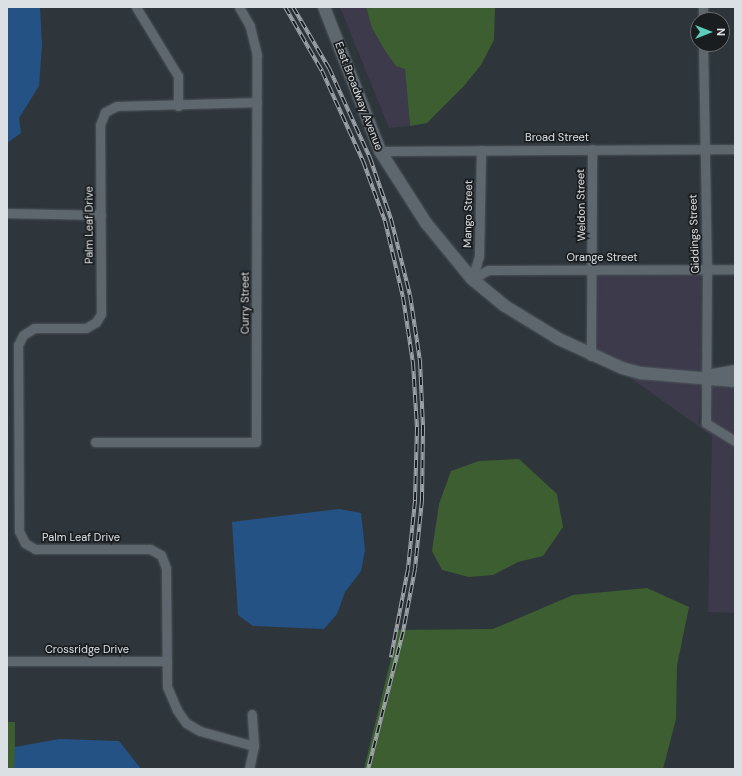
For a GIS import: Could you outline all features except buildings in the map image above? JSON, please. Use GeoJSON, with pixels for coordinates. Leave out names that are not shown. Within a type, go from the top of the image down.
{"type":"FeatureCollection","features":[{"type":"Feature","properties":{"kind":"main road","name":"East Broadway Avenue"},"geometry":{"type":"LineString","coordinates":[[324,7],[380,150],[426,223],[472,278],[505,306],[591,356],[640,373],[706,377],[735,381]]}},
{"type":"Feature","properties":{"kind":"main road"},"geometry":{"type":"LineString","coordinates":[[706,377],[722,371],[735,371]]}},
{"type":"Feature","properties":{"kind":"street"},"geometry":{"type":"LineString","coordinates":[[136,7],[178,76],[178,106]]}},
{"type":"Feature","properties":{"kind":"street","name":"Curry Street"},"geometry":{"type":"LineString","coordinates":[[95,442],[256,442],[257,55],[250,26],[239,7]]}},
{"type":"Feature","properties":{"kind":"street","name":"Giddings Street"},"geometry":{"type":"LineString","coordinates":[[703,52],[707,269],[706,423],[735,441]]}},
{"type":"Feature","properties":{"kind":"street","name":"Palm Leaf Drive"},"geometry":{"type":"LineString","coordinates":[[254,746],[200,732],[186,723],[177,710],[167,686],[166,568],[161,555],[150,549],[35,549],[25,543],[19,531],[18,345],[23,335],[34,328],[86,328],[96,322],[102,314],[100,125],[105,112],[117,106],[178,106],[257,102]]}},
{"type":"Feature","properties":{"kind":"street","name":"Weldon Street"},"geometry":{"type":"LineString","coordinates":[[591,356],[593,269],[592,149]]}},
{"type":"Feature","properties":{"kind":"street","name":"Broad Street"},"geometry":{"type":"LineString","coordinates":[[380,150],[735,149]]}},
{"type":"Feature","properties":{"kind":"street","name":"Mango Street"},"geometry":{"type":"LineString","coordinates":[[472,278],[479,256],[481,150]]}},
{"type":"Feature","properties":{"kind":"street"},"geometry":{"type":"LineString","coordinates":[[7,213],[101,215]]}},
{"type":"Feature","properties":{"kind":"street","name":"Orange Street"},"geometry":{"type":"LineString","coordinates":[[472,278],[488,270],[735,269]]}},
{"type":"Feature","properties":{"kind":"street","name":"Crossridge Drive"},"geometry":{"type":"LineString","coordinates":[[7,661],[166,661]]}},
{"type":"Feature","properties":{"kind":"street"},"geometry":{"type":"LineString","coordinates":[[249,769],[254,746],[252,714]]}},
{"type":"Feature","properties":{"kind":"shaded area"},"geometry":{"type":"Polygon","coordinates":[[[340,7],[366,7],[372,28],[405,69],[410,126],[389,128],[340,7]]]}},
{"type":"Feature","properties":{"kind":"shaded area"},"geometry":{"type":"Polygon","coordinates":[[[702,274],[701,372],[642,369],[597,353],[598,276],[702,274]]]}},
{"type":"Feature","properties":{"kind":"shaded area"},"geometry":{"type":"Polygon","coordinates":[[[625,374],[701,381],[699,424],[735,447],[735,613],[708,612],[712,436],[625,374]]]}},
{"type":"Feature","properties":{"kind":"shaded area"},"geometry":{"type":"Polygon","coordinates":[[[711,383],[735,386],[735,436],[712,420],[711,383]]]}},
{"type":"Feature","properties":{"kind":"green space"},"geometry":{"type":"Polygon","coordinates":[[[366,7],[495,7],[494,40],[481,65],[463,87],[427,123],[410,126],[405,69],[396,66],[386,52],[372,28],[366,7]]]}},
{"type":"Feature","properties":{"kind":"green space"},"geometry":{"type":"Polygon","coordinates":[[[519,459],[557,494],[563,527],[543,556],[518,562],[493,575],[469,577],[442,570],[432,551],[439,504],[451,471],[479,461],[519,459]]]}},
{"type":"Feature","properties":{"kind":"green space"},"geometry":{"type":"Polygon","coordinates":[[[647,588],[689,607],[677,665],[676,719],[663,769],[364,769],[398,630],[493,629],[573,595],[647,588]]]}},
{"type":"Feature","properties":{"kind":"green space"},"geometry":{"type":"Polygon","coordinates":[[[7,722],[15,722],[15,769],[7,769],[7,722]]]}},
{"type":"Feature","properties":{"kind":"water"},"geometry":{"type":"Polygon","coordinates":[[[7,7],[40,7],[42,45],[39,86],[19,118],[21,133],[7,143],[7,7]]]}},
{"type":"Feature","properties":{"kind":"water"},"geometry":{"type":"Polygon","coordinates":[[[339,509],[361,513],[365,550],[361,571],[345,592],[337,614],[324,629],[253,626],[238,615],[232,522],[339,509]]]}},
{"type":"Feature","properties":{"kind":"water"},"geometry":{"type":"Polygon","coordinates":[[[59,739],[119,741],[141,769],[14,769],[15,747],[59,739]]]}},
{"type":"Feature","properties":{"kind":"railway"},"geometry":{"type":"LineString","coordinates":[[285,7],[322,71],[363,161],[385,221],[403,297],[413,363],[417,428],[415,501],[408,569],[391,657]]}},
{"type":"Feature","properties":{"kind":"railway"},"geometry":{"type":"LineString","coordinates":[[293,7],[329,68],[370,158],[391,219],[410,295],[420,361],[423,428],[422,500],[415,569],[403,632],[368,769]]}}]}
